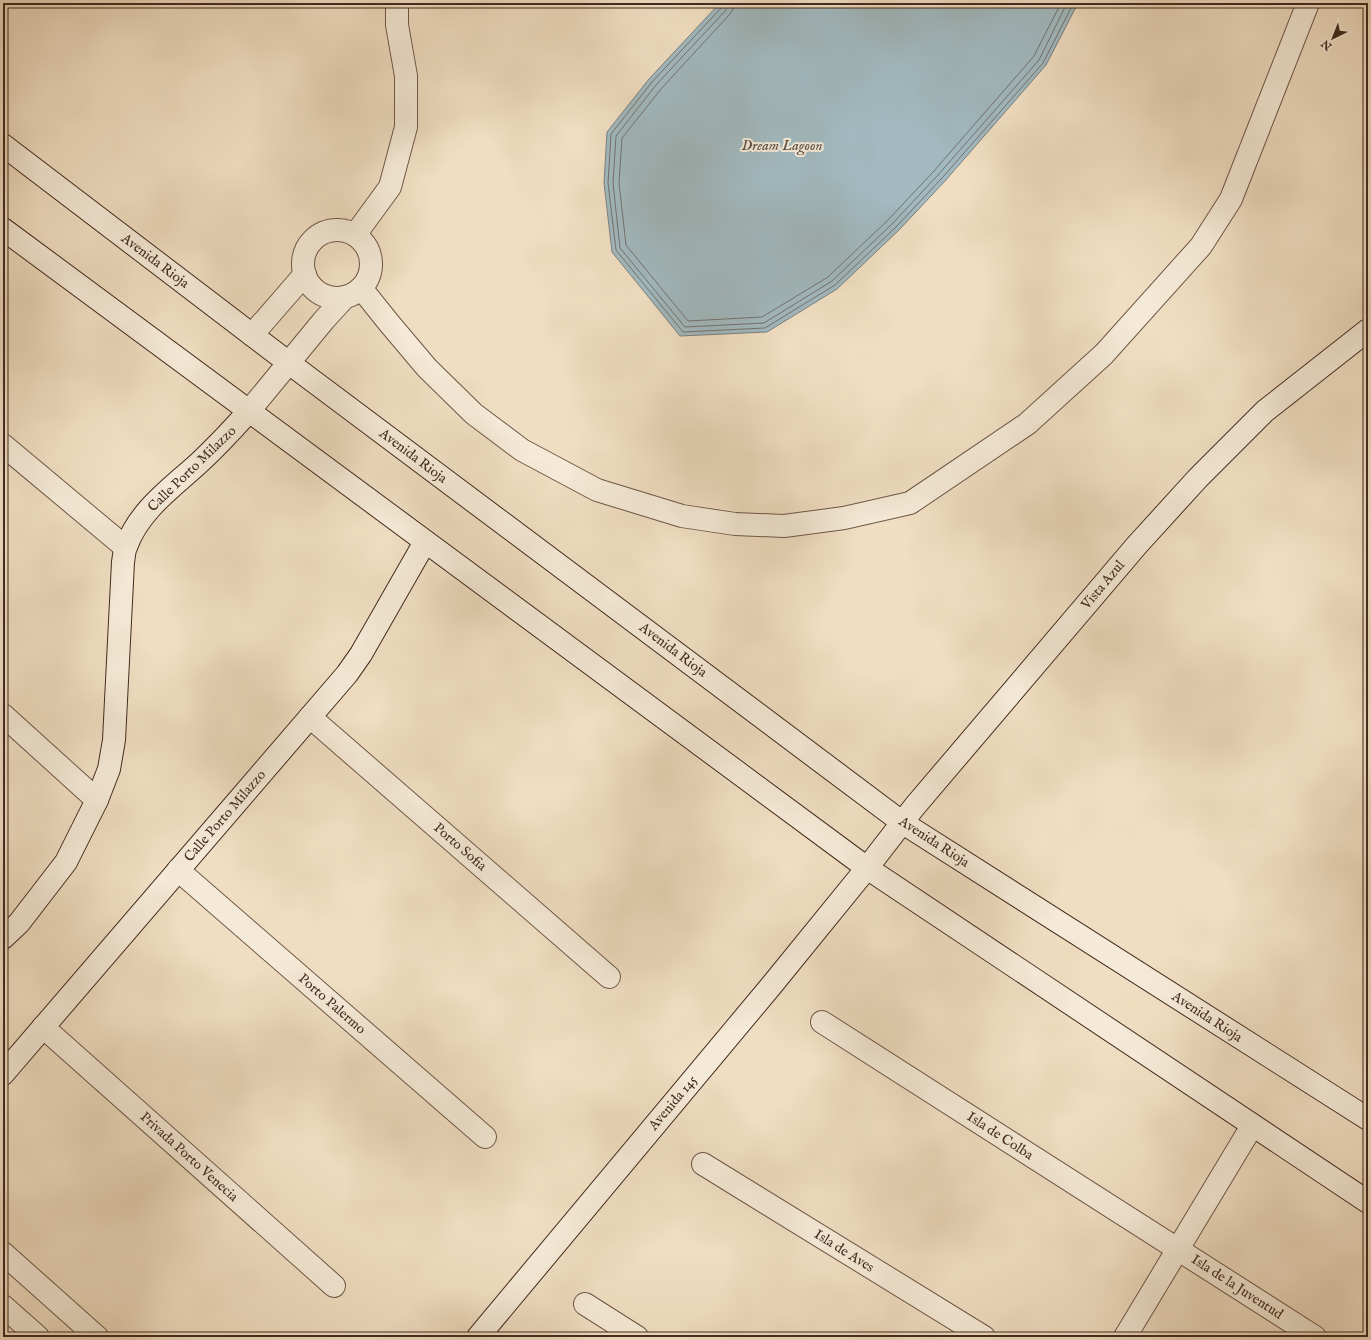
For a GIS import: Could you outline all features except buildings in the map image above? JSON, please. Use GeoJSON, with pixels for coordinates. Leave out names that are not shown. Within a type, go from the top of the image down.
{"type":"FeatureCollection","features":[{"type":"Feature","properties":{"kind":"street"},"geometry":{"type":"LineString","coordinates":[[355,235],[390,187],[406,127],[406,76],[397,25],[397,3]]}},
{"type":"Feature","properties":{"kind":"street"},"geometry":{"type":"LineString","coordinates":[[353,293],[389,323],[428,368],[474,414],[522,450],[597,490],[682,516],[735,524],[784,526],[844,518],[910,503],[1027,424],[1104,354],[1201,246],[1231,199],[1308,3]]}},
{"type":"Feature","properties":{"kind":"street","name":"Avenida Rioja"},"geometry":{"type":"LineString","coordinates":[[3,145],[289,363],[903,823],[1368,1119]]}},
{"type":"Feature","properties":{"kind":"street"},"geometry":{"type":"LineString","coordinates":[[3,230],[867,868],[1368,1202]]}},
{"type":"Feature","properties":{"kind":"street"},"geometry":{"type":"LineString","coordinates":[[336,230],[349,232],[355,235],[366,246],[371,261],[369,276],[353,293],[328,296],[320,293],[314,288],[305,274],[305,254],[311,242],[316,237],[328,231],[336,230]]}},
{"type":"Feature","properties":{"kind":"street"},"geometry":{"type":"LineString","coordinates":[[252,335],[305,274]]}},
{"type":"Feature","properties":{"kind":"street","name":"Calle Porto Milazzo"},"geometry":{"type":"LineString","coordinates":[[3,938],[19,923],[66,862],[97,800],[109,769],[114,740],[123,562],[125,548],[135,529],[161,496],[217,446],[250,411],[324,320],[353,293]]}},
{"type":"Feature","properties":{"kind":"street","name":"Vista Azul"},"geometry":{"type":"LineString","coordinates":[[867,868],[919,801],[1137,545],[1198,478],[1265,411],[1368,330]]}},
{"type":"Feature","properties":{"kind":"street"},"geometry":{"type":"LineString","coordinates":[[3,444],[125,548]]}},
{"type":"Feature","properties":{"kind":"street","name":"Calle Porto Milazzo"},"geometry":{"type":"LineString","coordinates":[[3,1074],[331,694],[361,654],[425,542]]}},
{"type":"Feature","properties":{"kind":"street"},"geometry":{"type":"LineString","coordinates":[[3,715],[97,800]]}},
{"type":"Feature","properties":{"kind":"street","name":"Porto Sofia"},"geometry":{"type":"LineString","coordinates":[[310,717],[609,977]]}},
{"type":"Feature","properties":{"kind":"street","name":"Avenida 145"},"geometry":{"type":"LineString","coordinates":[[478,1337],[766,992],[867,868]]}},
{"type":"Feature","properties":{"kind":"street","name":"Porto Palermo"},"geometry":{"type":"LineString","coordinates":[[178,870],[485,1137]]}},
{"type":"Feature","properties":{"kind":"street","name":"Isla de Colba"},"geometry":{"type":"LineString","coordinates":[[822,1022],[1178,1250]]}},
{"type":"Feature","properties":{"kind":"street","name":"Privada Porto Venecia"},"geometry":{"type":"LineString","coordinates":[[43,1027],[334,1286]]}},
{"type":"Feature","properties":{"kind":"street"},"geometry":{"type":"LineString","coordinates":[[1125,1337],[1252,1126]]}},
{"type":"Feature","properties":{"kind":"street","name":"Isla de Aves"},"geometry":{"type":"LineString","coordinates":[[703,1164],[984,1337]]}},
{"type":"Feature","properties":{"kind":"street","name":"Isla de la Juventud"},"geometry":{"type":"LineString","coordinates":[[1178,1250],[1315,1337]]}},
{"type":"Feature","properties":{"kind":"street"},"geometry":{"type":"LineString","coordinates":[[3,1253],[97,1337]]}},
{"type":"Feature","properties":{"kind":"street"},"geometry":{"type":"LineString","coordinates":[[585,1304],[637,1337]]}},
{"type":"Feature","properties":{"kind":"street"},"geometry":{"type":"LineString","coordinates":[[3,1306],[38,1337]]}},
{"type":"Feature","properties":{"kind":"water","name":"Dream Lagoon"},"geometry":{"type":"Polygon","coordinates":[[[720,3],[1076,3],[1076,7],[1046,65],[945,181],[899,230],[837,289],[767,332],[680,336],[612,252],[604,183],[607,132],[649,79],[720,3]]]}}]}
